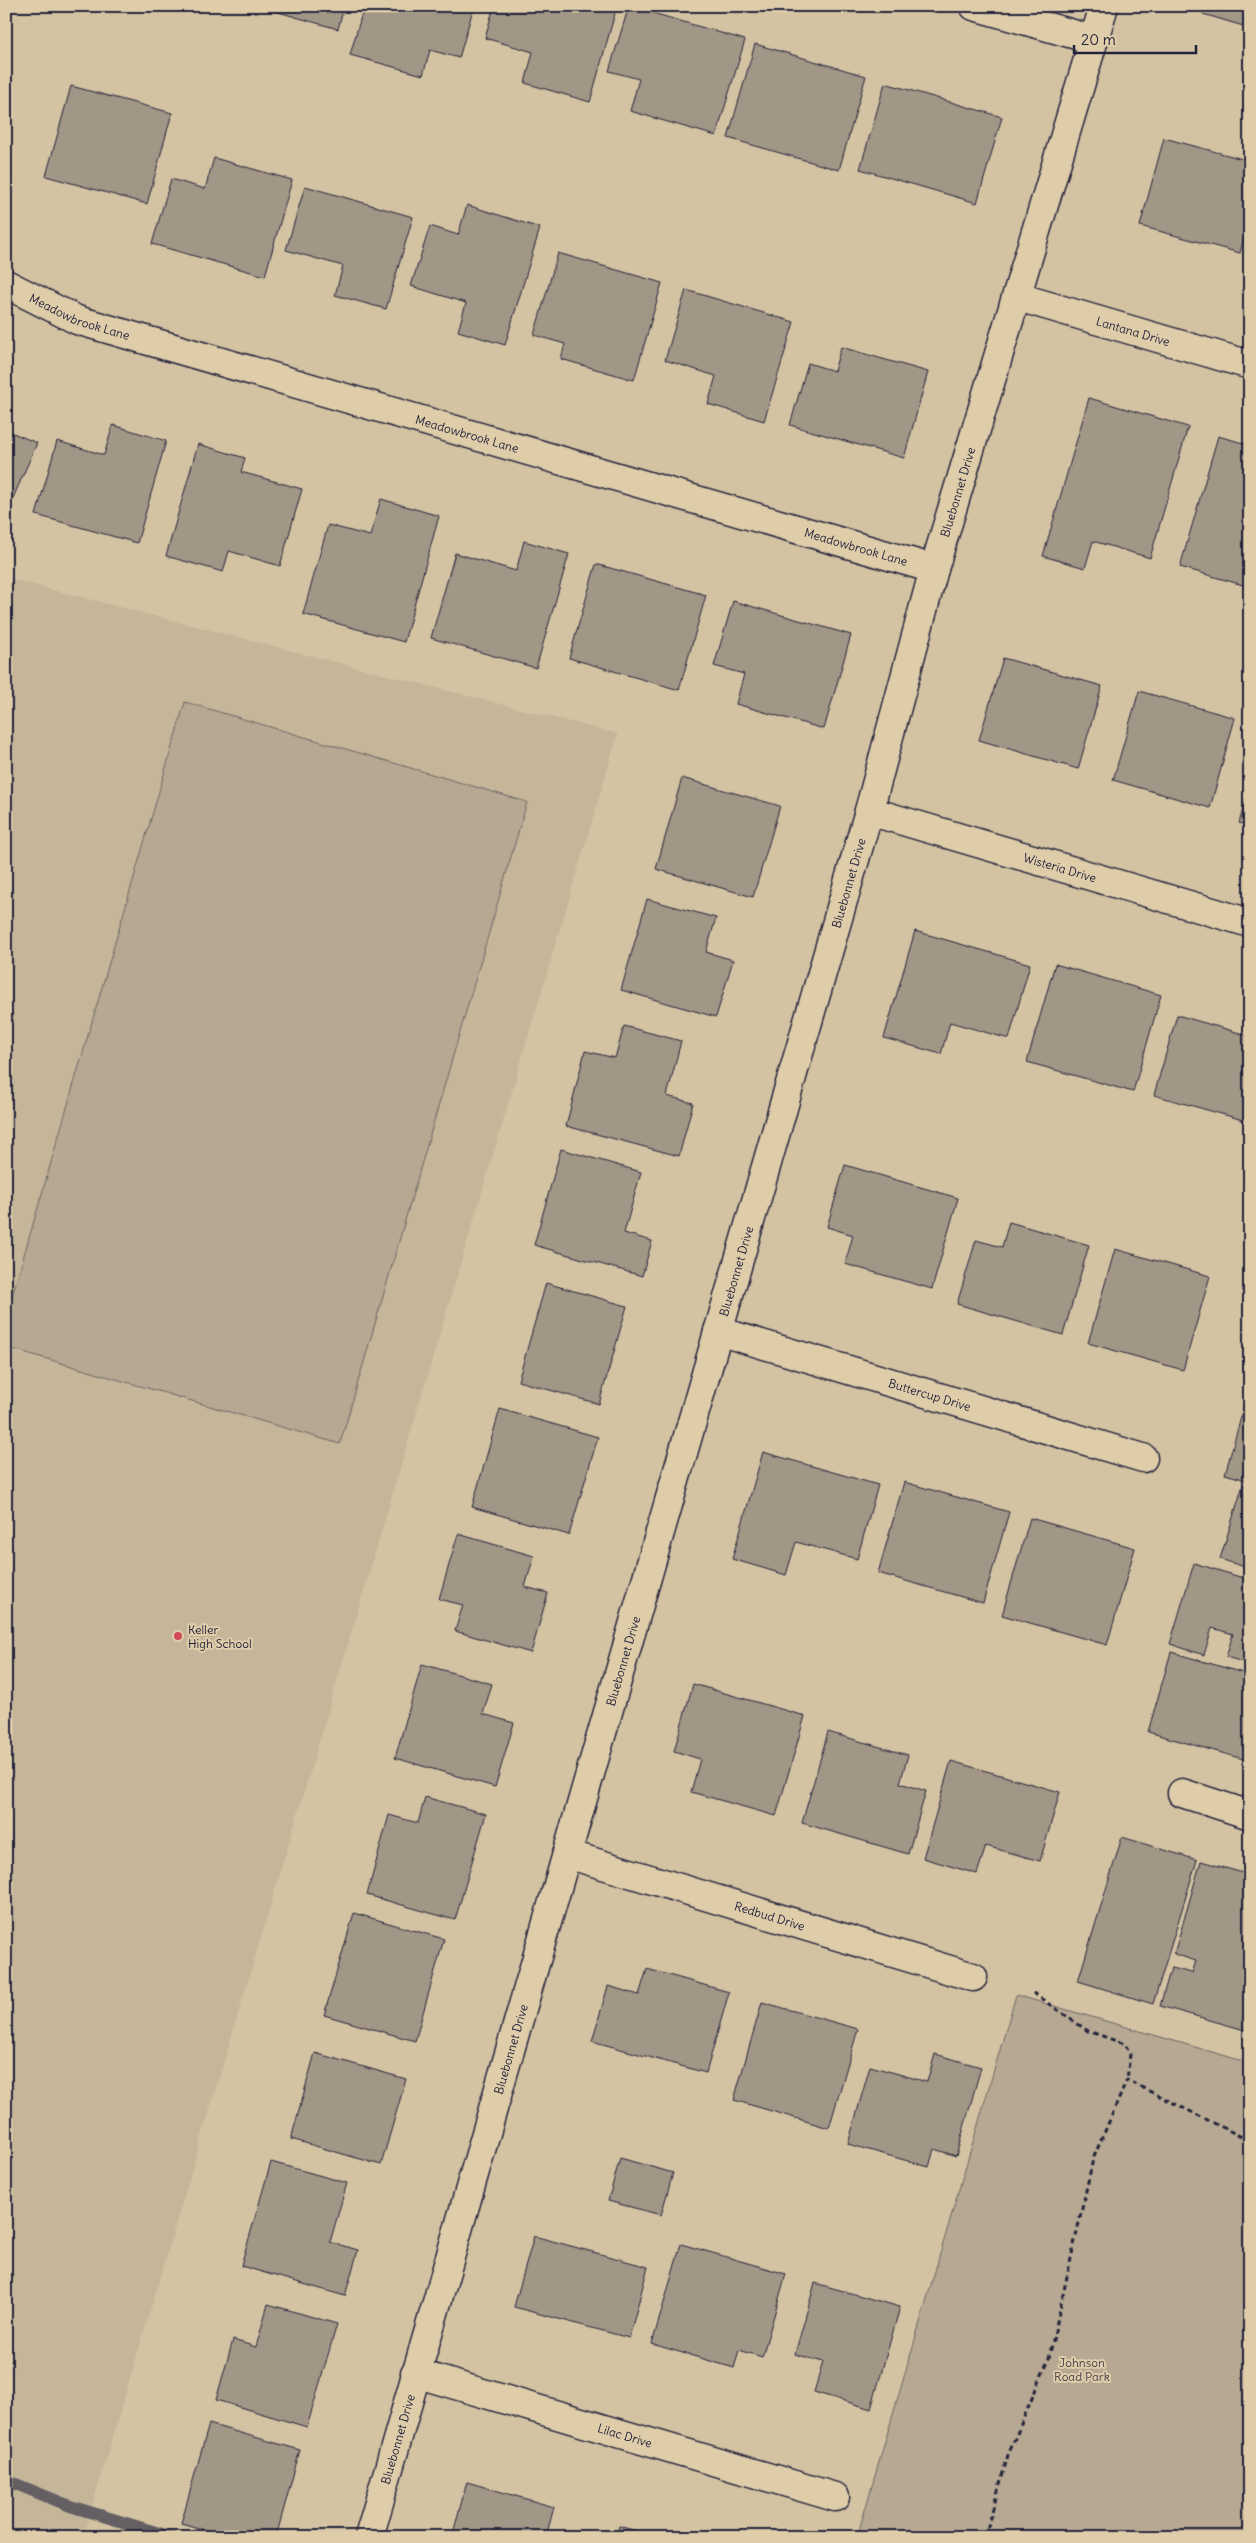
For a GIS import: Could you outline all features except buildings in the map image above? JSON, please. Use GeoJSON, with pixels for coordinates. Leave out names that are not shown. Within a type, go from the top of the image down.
{"type":"FeatureCollection","features":[{"type":"Feature","properties":{"kind":"street"},"geometry":{"type":"LineString","coordinates":[[974,6],[1094,40]]}},
{"type":"Feature","properties":{"kind":"street","name":"Bluebonnet Drive"},"geometry":{"type":"LineString","coordinates":[[369,2537],[869,811],[934,569],[1104,6]]}},
{"type":"Feature","properties":{"kind":"street","name":"Meadowbrook Lane"},"geometry":{"type":"LineString","coordinates":[[6,284],[77,320],[934,569]]}},
{"type":"Feature","properties":{"kind":"street","name":"Lantana Drive"},"geometry":{"type":"LineString","coordinates":[[1018,296],[1250,365]]}},
{"type":"Feature","properties":{"kind":"street","name":"Wisteria Drive"},"geometry":{"type":"LineString","coordinates":[[869,811],[1250,923]]}},
{"type":"Feature","properties":{"kind":"street","name":"Buttercup Drive"},"geometry":{"type":"LineString","coordinates":[[718,1330],[1143,1458]]}},
{"type":"Feature","properties":{"kind":"street"},"geometry":{"type":"LineString","coordinates":[[1182,1793],[1250,1815]]}},
{"type":"Feature","properties":{"kind":"street","name":"Redbud Drive"},"geometry":{"type":"LineString","coordinates":[[567,1854],[973,1977]]}},
{"type":"Feature","properties":{"kind":"street","name":"Lilac Drive"},"geometry":{"type":"LineString","coordinates":[[415,2373],[835,2497]]}},
{"type":"Feature","properties":{"kind":"path"},"geometry":{"type":"LineString","coordinates":[[985,2537],[1008,2455],[1048,2358],[1093,2159],[1127,2080],[1130,2054],[1125,2044],[1088,2031],[1033,1993]]}},
{"type":"Feature","properties":{"kind":"path"},"geometry":{"type":"LineString","coordinates":[[1127,2080],[1250,2141]]}},
{"type":"Feature","properties":{"kind":"shaded area","name":"Keller High School"},"geometry":{"type":"Polygon","coordinates":[[[6,578],[618,734],[83,2537],[6,2537],[6,578]]]}},
{"type":"Feature","properties":{"kind":"green space"},"geometry":{"type":"Polygon","coordinates":[[[185,702],[527,802],[340,1444],[6,1347],[6,1317],[185,702]]]}},
{"type":"Feature","properties":{"kind":"green space","name":"Johnson Road Park"},"geometry":{"type":"Polygon","coordinates":[[[1016,1995],[1250,2063],[1250,2537],[857,2537],[1016,1995]]]}},
{"type":"Feature","properties":{"kind":"waterway"},"geometry":{"type":"LineString","coordinates":[[6,2480],[70,2506],[172,2537]]}},
{"type":"Feature","properties":{"kind":"place","name":"Keller High School"},"geometry":{"type":"Point","coordinates":[178,1636]}}]}
